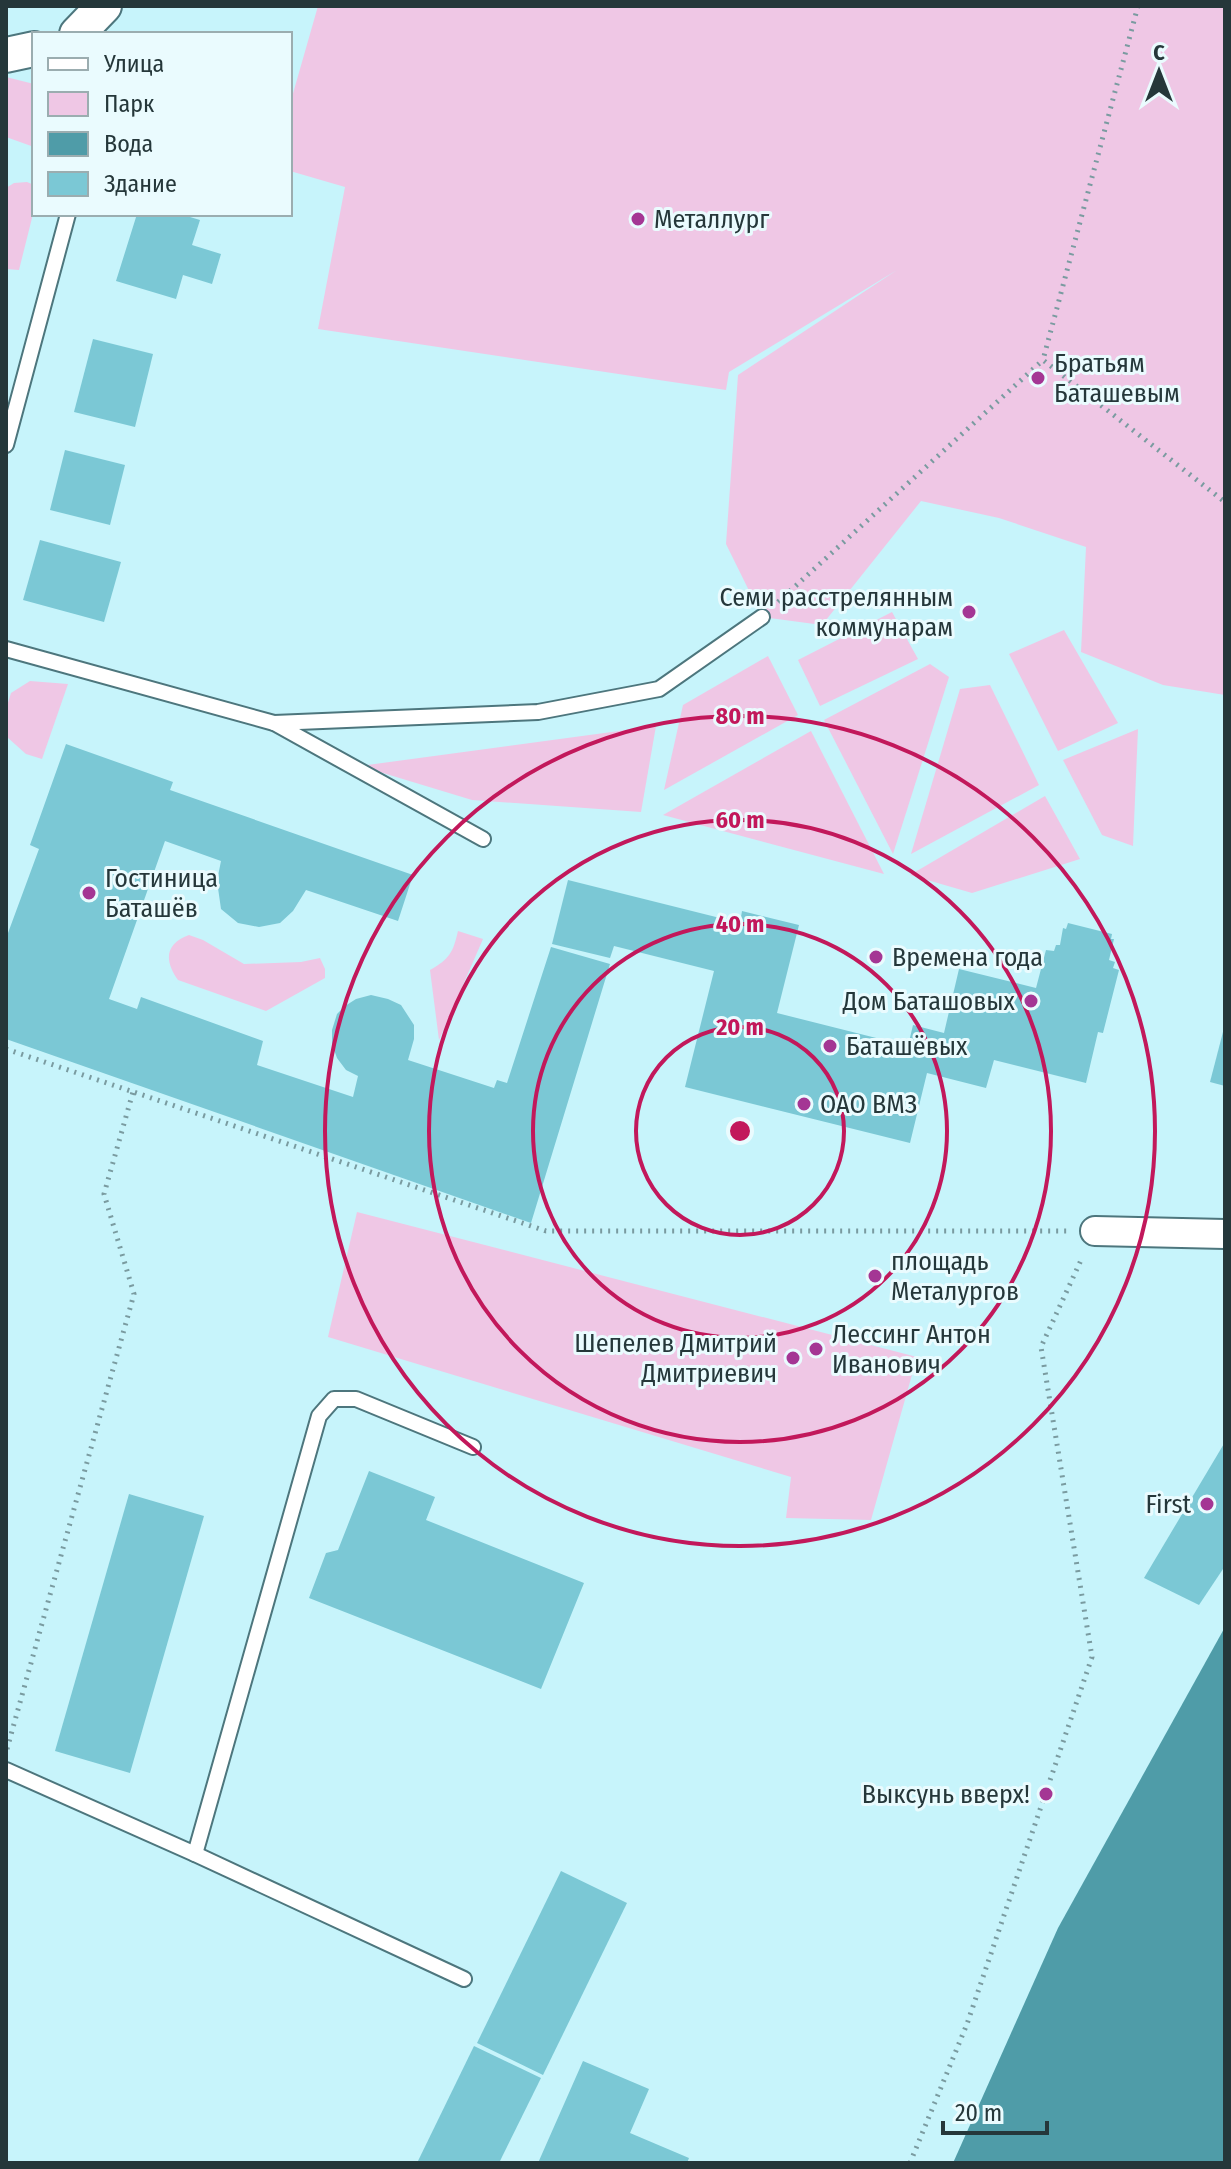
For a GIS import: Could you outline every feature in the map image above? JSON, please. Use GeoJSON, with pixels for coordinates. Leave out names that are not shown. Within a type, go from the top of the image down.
{"type":"FeatureCollection","features":[{"type":"Feature","properties":{"kind":"street"},"geometry":{"type":"LineString","coordinates":[[79,32],[104,6]]}},
{"type":"Feature","properties":{"kind":"street"},"geometry":{"type":"LineString","coordinates":[[1095,1231],[1225,1234]]}},
{"type":"Feature","properties":{"kind":"lane"},"geometry":{"type":"LineString","coordinates":[[6,445],[67,216]]}},
{"type":"Feature","properties":{"kind":"lane"},"geometry":{"type":"LineString","coordinates":[[274,723],[538,712],[659,689],[762,617]]}},
{"type":"Feature","properties":{"kind":"lane"},"geometry":{"type":"LineString","coordinates":[[6,649],[274,723],[483,839]]}},
{"type":"Feature","properties":{"kind":"lane"},"geometry":{"type":"LineString","coordinates":[[195,1854],[319,1416],[334,1399],[356,1399],[473,1447]]}},
{"type":"Feature","properties":{"kind":"lane"},"geometry":{"type":"LineString","coordinates":[[6,1770],[464,1979]]}},
{"type":"Feature","properties":{"kind":"path"},"geometry":{"type":"LineString","coordinates":[[762,617],[1043,360],[1138,6]]}},
{"type":"Feature","properties":{"kind":"path"},"geometry":{"type":"LineString","coordinates":[[1043,360],[1225,502]]}},
{"type":"Feature","properties":{"kind":"path"},"geometry":{"type":"LineString","coordinates":[[6,1049],[546,1231],[1095,1231],[1041,1347],[1092,1657],[967,2024],[910,2163]]}},
{"type":"Feature","properties":{"kind":"path"},"geometry":{"type":"LineString","coordinates":[[6,1752],[134,1294],[104,1194],[133,1092]]}},
{"type":"Feature","properties":{"kind":"green space"},"geometry":{"type":"Polygon","coordinates":[[[318,6],[1225,6],[1225,695],[1163,685],[1081,652],[1086,547],[999,518],[921,501],[822,625],[762,617],[726,544],[738,375],[897,270],[729,372],[726,390],[318,329],[345,187],[292,172],[292,97],[318,6]]]}},
{"type":"Feature","properties":{"kind":"green space"},"geometry":{"type":"Polygon","coordinates":[[[6,77],[32,84],[32,146],[6,137],[6,77]]]}},
{"type":"Feature","properties":{"kind":"green space"},"geometry":{"type":"Polygon","coordinates":[[[14,183],[32,184],[32,216],[19,270],[6,269],[6,188],[14,183]]]}},
{"type":"Feature","properties":{"kind":"green space"},"geometry":{"type":"Polygon","coordinates":[[[892,612],[918,659],[820,706],[798,660],[892,612]]]}},
{"type":"Feature","properties":{"kind":"green space"},"geometry":{"type":"Polygon","coordinates":[[[1064,630],[1118,723],[1058,751],[1009,654],[1064,630]]]}},
{"type":"Feature","properties":{"kind":"green space"},"geometry":{"type":"Polygon","coordinates":[[[768,656],[798,715],[664,790],[683,705],[768,656]]]}},
{"type":"Feature","properties":{"kind":"green space"},"geometry":{"type":"Polygon","coordinates":[[[930,664],[949,677],[893,854],[824,720],[930,664]]]}},
{"type":"Feature","properties":{"kind":"green space"},"geometry":{"type":"Polygon","coordinates":[[[30,681],[68,684],[42,759],[26,754],[7,737],[6,732],[6,709],[11,693],[30,681]]]}},
{"type":"Feature","properties":{"kind":"green space"},"geometry":{"type":"Polygon","coordinates":[[[990,685],[1039,785],[911,854],[960,689],[990,685]]]}},
{"type":"Feature","properties":{"kind":"green space"},"geometry":{"type":"Polygon","coordinates":[[[656,726],[641,812],[472,800],[360,766],[656,726]]]}},
{"type":"Feature","properties":{"kind":"green space"},"geometry":{"type":"Polygon","coordinates":[[[1138,729],[1133,846],[1102,835],[1063,760],[1138,729]]]}},
{"type":"Feature","properties":{"kind":"green space"},"geometry":{"type":"Polygon","coordinates":[[[811,731],[884,874],[663,815],[811,731]]]}},
{"type":"Feature","properties":{"kind":"green space"},"geometry":{"type":"Polygon","coordinates":[[[1045,796],[1080,859],[972,893],[910,875],[1045,796]]]}},
{"type":"Feature","properties":{"kind":"green space"},"geometry":{"type":"Polygon","coordinates":[[[458,931],[483,939],[439,1040],[430,970],[450,954],[458,931]]]}},
{"type":"Feature","properties":{"kind":"green space"},"geometry":{"type":"Polygon","coordinates":[[[189,935],[244,964],[301,962],[320,958],[325,978],[266,1011],[178,980],[170,966],[169,953],[175,943],[189,935]]]}},
{"type":"Feature","properties":{"kind":"green space"},"geometry":{"type":"Polygon","coordinates":[[[357,1212],[917,1357],[871,1520],[786,1518],[791,1477],[328,1337],[357,1212]]]}},
{"type":"Feature","properties":{"kind":"water"},"geometry":{"type":"Polygon","coordinates":[[[1225,1627],[1225,2163],[953,2163],[1058,1928],[1225,1627]]]}},
{"type":"Feature","properties":{"kind":"building"},"geometry":{"type":"Polygon","coordinates":[[[136,216],[187,216],[200,220],[192,245],[221,254],[212,284],[183,275],[176,299],[116,281],[136,216]]]}},
{"type":"Feature","properties":{"kind":"building"},"geometry":{"type":"Polygon","coordinates":[[[93,339],[153,354],[135,427],[74,412],[93,339]]]}},
{"type":"Feature","properties":{"kind":"building"},"geometry":{"type":"Polygon","coordinates":[[[65,450],[125,465],[110,525],[50,510],[65,450]]]}},
{"type":"Feature","properties":{"kind":"building"},"geometry":{"type":"Polygon","coordinates":[[[40,540],[121,562],[104,622],[23,600],[40,540]]]}},
{"type":"Feature","properties":{"kind":"building"},"geometry":{"type":"Polygon","coordinates":[[[66,744],[173,782],[170,790],[413,875],[398,921],[306,890],[293,911],[280,923],[259,927],[238,923],[221,909],[217,881],[221,861],[165,841],[109,999],[137,1009],[141,997],[263,1041],[257,1065],[353,1097],[358,1076],[346,1070],[337,1058],[332,1044],[332,1030],[337,1014],[345,1006],[371,995],[401,1005],[414,1025],[408,1060],[494,1088],[497,1080],[507,1083],[551,947],[610,964],[531,1223],[6,1039],[6,932],[39,849],[30,845],[66,744]]]}},
{"type":"Feature","properties":{"kind":"building","name":"Дом Баташовых"},"geometry":{"type":"Polygon","coordinates":[[[568,880],[740,923],[742,911],[799,925],[777,1013],[908,1046],[913,1025],[944,1033],[959,969],[1036,988],[1046,950],[1054,951],[1056,945],[1060,945],[1063,928],[1066,929],[1068,923],[1112,934],[1111,939],[1114,939],[1109,960],[1115,962],[1113,968],[1119,970],[1103,1033],[1098,1032],[1086,1083],[994,1060],[986,1088],[927,1073],[910,1143],[685,1087],[714,971],[614,946],[610,958],[552,944],[568,880]]]}},
{"type":"Feature","properties":{"kind":"building"},"geometry":{"type":"Polygon","coordinates":[[[1225,1028],[1225,1086],[1210,1082],[1225,1028]]]}},
{"type":"Feature","properties":{"kind":"building","name":"First"},"geometry":{"type":"Polygon","coordinates":[[[1225,1442],[1225,1566],[1199,1605],[1144,1578],[1225,1442]]]}},
{"type":"Feature","properties":{"kind":"building"},"geometry":{"type":"Polygon","coordinates":[[[369,1471],[435,1497],[426,1520],[584,1583],[541,1689],[309,1598],[326,1553],[338,1550],[369,1471]]]}},
{"type":"Feature","properties":{"kind":"building"},"geometry":{"type":"Polygon","coordinates":[[[129,1494],[204,1516],[130,1773],[55,1751],[129,1494]]]}},
{"type":"Feature","properties":{"kind":"building"},"geometry":{"type":"Polygon","coordinates":[[[561,1871],[627,1903],[543,2075],[477,2043],[561,1871]]]}},
{"type":"Feature","properties":{"kind":"building"},"geometry":{"type":"Polygon","coordinates":[[[474,2046],[541,2078],[499,2163],[417,2163],[474,2046]]]}},
{"type":"Feature","properties":{"kind":"building"},"geometry":{"type":"Polygon","coordinates":[[[583,2061],[649,2089],[630,2133],[689,2158],[687,2163],[538,2163],[583,2061]]]}},
{"type":"Feature","properties":{"kind":"place","name":"Металлург"},"geometry":{"type":"Point","coordinates":[638,219]}},
{"type":"Feature","properties":{"kind":"place","name":"Братьям Баташевым"},"geometry":{"type":"Point","coordinates":[1038,378]}},
{"type":"Feature","properties":{"kind":"place","name":"Семи расстрелянным коммунарам"},"geometry":{"type":"Point","coordinates":[969,612]}},
{"type":"Feature","properties":{"kind":"place","name":"Гостиница Баташёв"},"geometry":{"type":"Point","coordinates":[89,893]}},
{"type":"Feature","properties":{"kind":"place","name":"Времена года"},"geometry":{"type":"Point","coordinates":[876,957]}},
{"type":"Feature","properties":{"kind":"place","name":"Дом Баташовых"},"geometry":{"type":"Point","coordinates":[1031,1001]}},
{"type":"Feature","properties":{"kind":"place","name":"Баташёвых"},"geometry":{"type":"Point","coordinates":[830,1046]}},
{"type":"Feature","properties":{"kind":"place","name":"ОАО ВМЗ"},"geometry":{"type":"Point","coordinates":[804,1104]}},
{"type":"Feature","properties":{"kind":"place","name":"площадь Металургов"},"geometry":{"type":"Point","coordinates":[875,1276]}},
{"type":"Feature","properties":{"kind":"place","name":"Лессинг Антон Иванович"},"geometry":{"type":"Point","coordinates":[816,1349]}},
{"type":"Feature","properties":{"kind":"place","name":"Шепелев Дмитрий Дмитриевич"},"geometry":{"type":"Point","coordinates":[793,1358]}},
{"type":"Feature","properties":{"kind":"place","name":"First"},"geometry":{"type":"Point","coordinates":[1207,1504]}},
{"type":"Feature","properties":{"kind":"place","name":"Выксунь вверх!"},"geometry":{"type":"Point","coordinates":[1046,1794]}}]}
